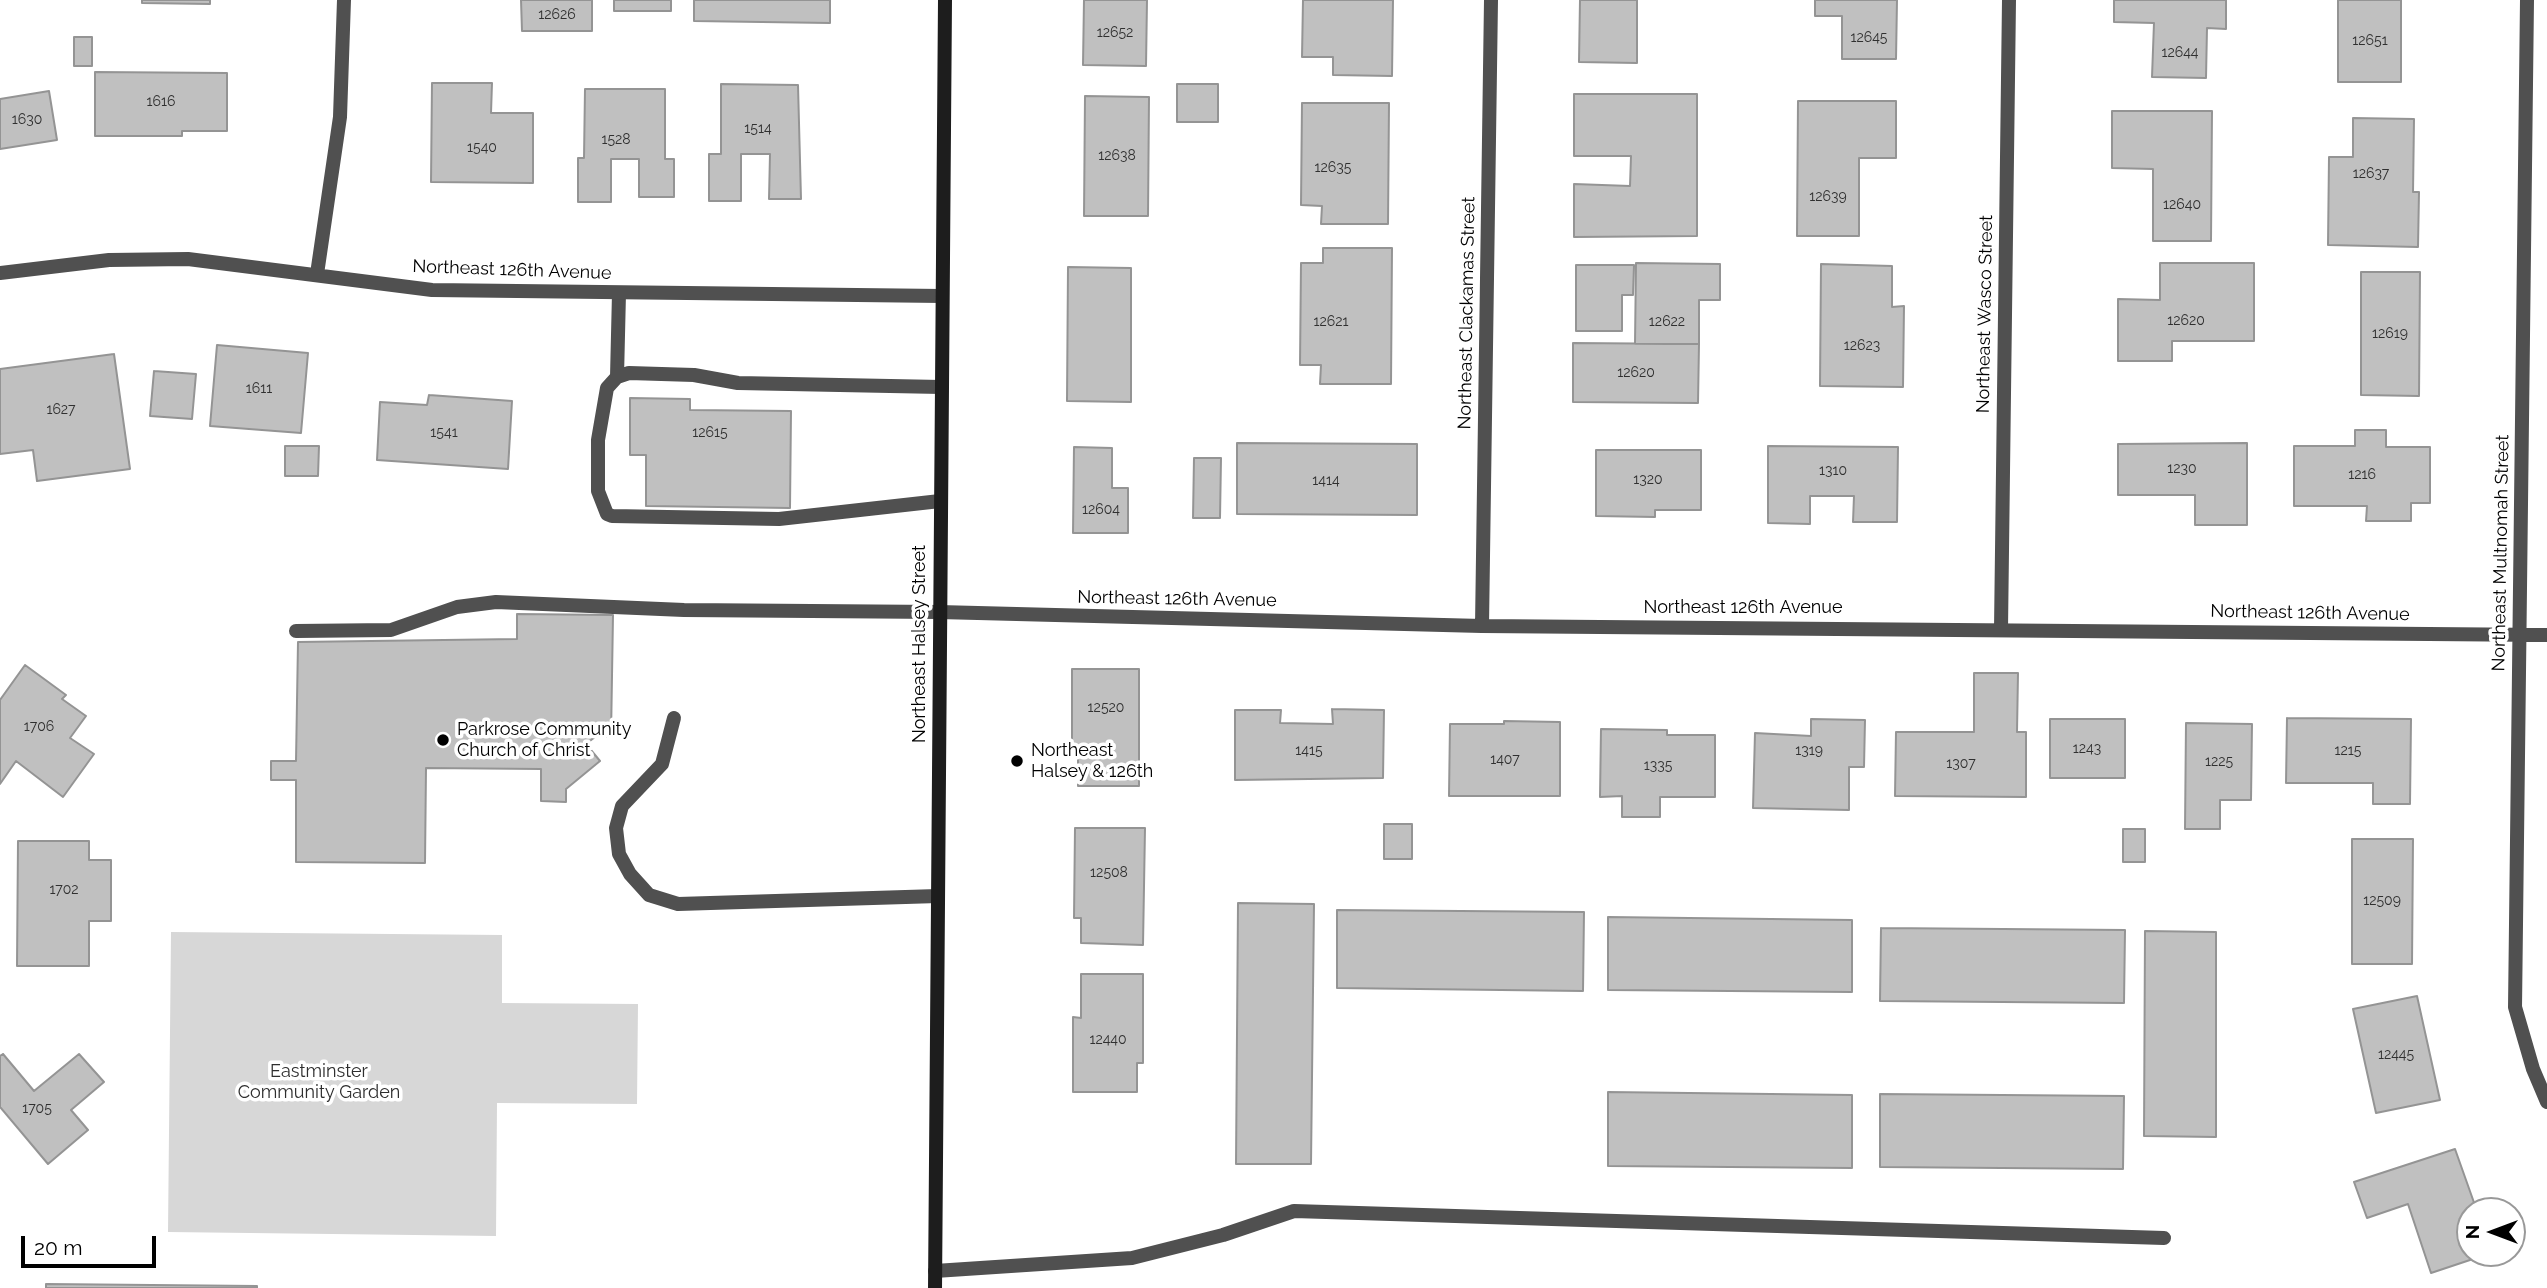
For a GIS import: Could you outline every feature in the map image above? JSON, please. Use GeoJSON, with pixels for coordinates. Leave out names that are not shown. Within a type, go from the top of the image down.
{"type":"FeatureCollection","features":[{"type":"Feature","properties":{"kind":"main road","name":"Northeast Halsey Street"},"geometry":{"type":"LineString","coordinates":[[935,1288],[945,0]]}},
{"type":"Feature","properties":{"kind":"street"},"geometry":{"type":"LineString","coordinates":[[317,274],[340,117],[344,0]]}},
{"type":"Feature","properties":{"kind":"street","name":"Northeast Clackamas Street"},"geometry":{"type":"LineString","coordinates":[[1482,626],[1491,0]]}},
{"type":"Feature","properties":{"kind":"street","name":"Northeast Wasco Street"},"geometry":{"type":"LineString","coordinates":[[2000,629],[2009,0]]}},
{"type":"Feature","properties":{"kind":"street","name":"Northeast Multnomah Street"},"geometry":{"type":"LineString","coordinates":[[2527,0],[2515,1007],[2533,1069],[2547,1101]]}},
{"type":"Feature","properties":{"kind":"street","name":"Northeast 126th Avenue"},"geometry":{"type":"LineString","coordinates":[[0,273],[109,260],[188,259],[432,290],[942,296]]}},
{"type":"Feature","properties":{"kind":"street"},"geometry":{"type":"LineString","coordinates":[[617,377],[619,293]]}},
{"type":"Feature","properties":{"kind":"street"},"geometry":{"type":"LineString","coordinates":[[940,501],[779,519],[607,514],[598,491],[598,440],[607,388],[617,377],[629,373],[694,375],[738,383],[942,387]]}},
{"type":"Feature","properties":{"kind":"street","name":"Northeast 126th Avenue"},"geometry":{"type":"LineString","coordinates":[[296,631],[391,630],[457,607],[496,602],[684,610],[939,612],[1482,626],[2547,635]]}},
{"type":"Feature","properties":{"kind":"street"},"geometry":{"type":"LineString","coordinates":[[674,718],[662,764],[622,806],[615,828],[618,854],[630,874],[649,895],[678,904],[938,896]]}},
{"type":"Feature","properties":{"kind":"street"},"geometry":{"type":"LineString","coordinates":[[935,1271],[1132,1258],[1223,1235],[1293,1211],[2164,1238]]}},
{"type":"Feature","properties":{"kind":"green space","name":"Eastminster Community Garden"},"geometry":{"type":"Polygon","coordinates":[[[171,932],[502,935],[502,1003],[638,1004],[637,1104],[497,1103],[496,1236],[168,1232],[171,932]]]}},
{"type":"Feature","properties":{"kind":"building"},"geometry":{"type":"Polygon","coordinates":[[[142,0],[210,0],[210,4],[142,3],[142,0]]]}},
{"type":"Feature","properties":{"kind":"building"},"geometry":{"type":"Polygon","coordinates":[[[521,0],[592,0],[592,31],[522,31],[521,0]]]}},
{"type":"Feature","properties":{"kind":"building"},"geometry":{"type":"Polygon","coordinates":[[[614,0],[671,0],[671,11],[614,11],[614,0]]]}},
{"type":"Feature","properties":{"kind":"building"},"geometry":{"type":"Polygon","coordinates":[[[694,0],[830,0],[830,23],[694,21],[694,0]]]}},
{"type":"Feature","properties":{"kind":"building"},"geometry":{"type":"Polygon","coordinates":[[[1084,0],[1147,0],[1146,66],[1083,65],[1084,0]]]}},
{"type":"Feature","properties":{"kind":"building"},"geometry":{"type":"Polygon","coordinates":[[[1303,0],[1393,0],[1392,76],[1333,75],[1333,57],[1302,57],[1303,0]]]}},
{"type":"Feature","properties":{"kind":"building"},"geometry":{"type":"Polygon","coordinates":[[[1580,0],[1637,0],[1637,63],[1579,62],[1580,0]]]}},
{"type":"Feature","properties":{"kind":"building"},"geometry":{"type":"Polygon","coordinates":[[[1815,0],[1897,0],[1896,59],[1842,59],[1842,16],[1815,16],[1815,0]]]}},
{"type":"Feature","properties":{"kind":"building"},"geometry":{"type":"Polygon","coordinates":[[[2114,0],[2226,0],[2226,29],[2207,28],[2206,78],[2152,77],[2154,23],[2114,22],[2114,0]]]}},
{"type":"Feature","properties":{"kind":"building"},"geometry":{"type":"Polygon","coordinates":[[[2338,0],[2401,0],[2401,82],[2338,82],[2338,0]]]}},
{"type":"Feature","properties":{"kind":"building"},"geometry":{"type":"Polygon","coordinates":[[[74,37],[92,37],[92,66],[74,66],[74,37]]]}},
{"type":"Feature","properties":{"kind":"building"},"geometry":{"type":"Polygon","coordinates":[[[95,72],[227,73],[227,131],[182,131],[182,136],[95,136],[95,72]]]}},
{"type":"Feature","properties":{"kind":"building"},"geometry":{"type":"Polygon","coordinates":[[[432,83],[492,83],[491,113],[533,113],[533,183],[431,182],[432,83]]]}},
{"type":"Feature","properties":{"kind":"building"},"geometry":{"type":"Polygon","coordinates":[[[721,84],[798,85],[801,199],[769,199],[770,154],[741,154],[741,201],[709,201],[709,154],[721,154],[721,84]]]}},
{"type":"Feature","properties":{"kind":"building"},"geometry":{"type":"Polygon","coordinates":[[[1177,84],[1218,84],[1218,122],[1177,122],[1177,84]]]}},
{"type":"Feature","properties":{"kind":"building"},"geometry":{"type":"Polygon","coordinates":[[[585,89],[665,89],[665,159],[674,159],[674,197],[639,197],[639,159],[611,159],[611,202],[578,202],[578,158],[584,158],[585,89]]]}},
{"type":"Feature","properties":{"kind":"building"},"geometry":{"type":"Polygon","coordinates":[[[49,91],[57,140],[0,149],[0,99],[49,91]]]}},
{"type":"Feature","properties":{"kind":"building"},"geometry":{"type":"Polygon","coordinates":[[[1574,94],[1697,94],[1697,236],[1574,237],[1574,184],[1630,186],[1631,156],[1574,156],[1574,94]]]}},
{"type":"Feature","properties":{"kind":"building"},"geometry":{"type":"Polygon","coordinates":[[[1085,96],[1149,97],[1148,216],[1084,216],[1085,96]]]}},
{"type":"Feature","properties":{"kind":"building"},"geometry":{"type":"Polygon","coordinates":[[[1798,101],[1896,101],[1896,158],[1859,158],[1859,236],[1797,236],[1798,101]]]}},
{"type":"Feature","properties":{"kind":"building"},"geometry":{"type":"Polygon","coordinates":[[[1302,103],[1389,103],[1388,224],[1321,224],[1322,206],[1301,205],[1302,103]]]}},
{"type":"Feature","properties":{"kind":"building"},"geometry":{"type":"Polygon","coordinates":[[[2112,111],[2212,111],[2211,241],[2153,241],[2153,169],[2112,168],[2112,111]]]}},
{"type":"Feature","properties":{"kind":"building"},"geometry":{"type":"Polygon","coordinates":[[[2353,118],[2414,119],[2413,192],[2419,192],[2418,247],[2328,245],[2329,157],[2353,157],[2353,118]]]}},
{"type":"Feature","properties":{"kind":"building"},"geometry":{"type":"Polygon","coordinates":[[[1323,248],[1392,248],[1391,384],[1320,384],[1321,365],[1300,365],[1301,263],[1323,263],[1323,248]]]}},
{"type":"Feature","properties":{"kind":"building"},"geometry":{"type":"Polygon","coordinates":[[[1636,263],[1720,264],[1720,300],[1699,300],[1699,344],[1635,344],[1636,263]]]}},
{"type":"Feature","properties":{"kind":"building"},"geometry":{"type":"Polygon","coordinates":[[[2160,263],[2254,263],[2254,341],[2172,341],[2172,361],[2118,361],[2118,299],[2160,300],[2160,263]]]}},
{"type":"Feature","properties":{"kind":"building"},"geometry":{"type":"Polygon","coordinates":[[[1821,264],[1892,266],[1892,307],[1904,306],[1903,387],[1820,386],[1821,264]]]}},
{"type":"Feature","properties":{"kind":"building"},"geometry":{"type":"Polygon","coordinates":[[[1576,265],[1634,265],[1633,295],[1622,295],[1622,331],[1576,331],[1576,265]]]}},
{"type":"Feature","properties":{"kind":"building"},"geometry":{"type":"Polygon","coordinates":[[[1068,267],[1131,268],[1131,402],[1067,401],[1068,267]]]}},
{"type":"Feature","properties":{"kind":"building"},"geometry":{"type":"Polygon","coordinates":[[[2361,272],[2420,272],[2419,396],[2361,395],[2361,272]]]}},
{"type":"Feature","properties":{"kind":"building"},"geometry":{"type":"Polygon","coordinates":[[[1573,343],[1699,344],[1698,403],[1573,402],[1573,343]]]}},
{"type":"Feature","properties":{"kind":"building"},"geometry":{"type":"Polygon","coordinates":[[[217,345],[308,353],[301,433],[210,426],[217,345]]]}},
{"type":"Feature","properties":{"kind":"building"},"geometry":{"type":"Polygon","coordinates":[[[114,354],[130,469],[37,481],[33,450],[0,454],[0,369],[114,354]]]}},
{"type":"Feature","properties":{"kind":"building"},"geometry":{"type":"Polygon","coordinates":[[[154,371],[196,374],[192,419],[150,416],[154,371]]]}},
{"type":"Feature","properties":{"kind":"building"},"geometry":{"type":"Polygon","coordinates":[[[429,395],[512,401],[508,469],[377,460],[380,402],[427,405],[429,395]]]}},
{"type":"Feature","properties":{"kind":"building"},"geometry":{"type":"Polygon","coordinates":[[[630,398],[690,399],[690,410],[791,411],[790,508],[646,506],[646,455],[630,455],[630,398]]]}},
{"type":"Feature","properties":{"kind":"building"},"geometry":{"type":"Polygon","coordinates":[[[2355,430],[2386,430],[2386,447],[2430,447],[2430,503],[2411,503],[2411,521],[2366,521],[2367,506],[2294,506],[2294,446],[2355,446],[2355,430]]]}},
{"type":"Feature","properties":{"kind":"building"},"geometry":{"type":"Polygon","coordinates":[[[1237,443],[1417,444],[1417,515],[1237,514],[1237,443]]]}},
{"type":"Feature","properties":{"kind":"building"},"geometry":{"type":"Polygon","coordinates":[[[2247,443],[2247,525],[2195,525],[2195,495],[2118,495],[2118,444],[2247,443]]]}},
{"type":"Feature","properties":{"kind":"building"},"geometry":{"type":"Polygon","coordinates":[[[285,446],[319,446],[318,476],[285,476],[285,446]]]}},
{"type":"Feature","properties":{"kind":"building"},"geometry":{"type":"Polygon","coordinates":[[[1768,446],[1898,447],[1897,522],[1853,522],[1854,496],[1810,496],[1810,524],[1768,523],[1768,446]]]}},
{"type":"Feature","properties":{"kind":"building"},"geometry":{"type":"Polygon","coordinates":[[[1074,447],[1112,448],[1112,488],[1128,488],[1128,533],[1073,533],[1074,447]]]}},
{"type":"Feature","properties":{"kind":"building"},"geometry":{"type":"Polygon","coordinates":[[[1596,450],[1701,450],[1701,510],[1655,510],[1655,517],[1596,516],[1596,450]]]}},
{"type":"Feature","properties":{"kind":"building"},"geometry":{"type":"Polygon","coordinates":[[[1194,458],[1221,458],[1220,518],[1193,518],[1194,458]]]}},
{"type":"Feature","properties":{"kind":"building","name":"Parkrose Community Church of Christ"},"geometry":{"type":"Polygon","coordinates":[[[517,614],[613,615],[611,737],[595,737],[586,744],[600,761],[566,789],[566,802],[541,801],[541,769],[426,768],[425,863],[296,862],[296,780],[271,780],[271,761],[296,761],[298,642],[517,639],[517,614]]]}},
{"type":"Feature","properties":{"kind":"building"},"geometry":{"type":"Polygon","coordinates":[[[25,665],[66,695],[62,699],[86,716],[70,738],[94,754],[63,797],[16,761],[0,784],[0,700],[25,665]]]}},
{"type":"Feature","properties":{"kind":"building"},"geometry":{"type":"Polygon","coordinates":[[[1072,669],[1139,669],[1139,786],[1078,786],[1078,746],[1072,747],[1072,669]]]}},
{"type":"Feature","properties":{"kind":"building"},"geometry":{"type":"Polygon","coordinates":[[[1974,673],[2018,673],[2017,732],[2026,732],[2026,797],[1895,796],[1896,732],[1974,732],[1974,673]]]}},
{"type":"Feature","properties":{"kind":"building"},"geometry":{"type":"Polygon","coordinates":[[[1332,709],[1384,710],[1383,778],[1235,780],[1235,710],[1281,710],[1280,723],[1333,724],[1332,709]]]}},
{"type":"Feature","properties":{"kind":"building"},"geometry":{"type":"Polygon","coordinates":[[[2287,718],[2411,719],[2410,804],[2373,804],[2373,783],[2286,783],[2287,718]]]}},
{"type":"Feature","properties":{"kind":"building"},"geometry":{"type":"Polygon","coordinates":[[[1811,719],[1865,720],[1864,767],[1849,767],[1849,810],[1753,808],[1755,733],[1811,736],[1811,719]]]}},
{"type":"Feature","properties":{"kind":"building"},"geometry":{"type":"Polygon","coordinates":[[[2050,719],[2125,719],[2125,778],[2050,778],[2050,719]]]}},
{"type":"Feature","properties":{"kind":"building"},"geometry":{"type":"Polygon","coordinates":[[[1504,721],[1560,722],[1560,796],[1449,796],[1450,724],[1504,724],[1504,721]]]}},
{"type":"Feature","properties":{"kind":"building"},"geometry":{"type":"Polygon","coordinates":[[[2186,723],[2252,724],[2251,800],[2220,800],[2220,829],[2185,829],[2186,723]]]}},
{"type":"Feature","properties":{"kind":"building"},"geometry":{"type":"Polygon","coordinates":[[[1601,729],[1667,730],[1667,735],[1715,735],[1715,797],[1660,797],[1660,817],[1622,817],[1622,796],[1600,797],[1601,729]]]}},
{"type":"Feature","properties":{"kind":"building"},"geometry":{"type":"Polygon","coordinates":[[[1384,824],[1412,824],[1412,859],[1384,859],[1384,824]]]}},
{"type":"Feature","properties":{"kind":"building"},"geometry":{"type":"Polygon","coordinates":[[[1075,828],[1145,828],[1143,945],[1081,943],[1081,918],[1074,918],[1075,828]]]}},
{"type":"Feature","properties":{"kind":"building"},"geometry":{"type":"Polygon","coordinates":[[[2123,829],[2145,829],[2145,862],[2123,862],[2123,829]]]}},
{"type":"Feature","properties":{"kind":"building"},"geometry":{"type":"Polygon","coordinates":[[[2352,839],[2413,839],[2412,964],[2352,964],[2352,839]]]}},
{"type":"Feature","properties":{"kind":"building"},"geometry":{"type":"Polygon","coordinates":[[[18,841],[89,841],[89,860],[111,860],[111,921],[89,921],[89,966],[17,966],[18,841]]]}},
{"type":"Feature","properties":{"kind":"building"},"geometry":{"type":"Polygon","coordinates":[[[1238,903],[1314,904],[1311,1164],[1236,1164],[1238,903]]]}},
{"type":"Feature","properties":{"kind":"building"},"geometry":{"type":"Polygon","coordinates":[[[1337,910],[1584,912],[1583,991],[1337,988],[1337,910]]]}},
{"type":"Feature","properties":{"kind":"building"},"geometry":{"type":"Polygon","coordinates":[[[1608,917],[1852,920],[1852,992],[1608,990],[1608,917]]]}},
{"type":"Feature","properties":{"kind":"building"},"geometry":{"type":"Polygon","coordinates":[[[1881,928],[2125,930],[2124,1003],[1880,1001],[1881,928]]]}},
{"type":"Feature","properties":{"kind":"building"},"geometry":{"type":"Polygon","coordinates":[[[2145,931],[2216,932],[2216,1137],[2144,1136],[2145,931]]]}},
{"type":"Feature","properties":{"kind":"building"},"geometry":{"type":"Polygon","coordinates":[[[1081,974],[1143,974],[1143,1063],[1137,1063],[1137,1092],[1073,1092],[1073,1017],[1081,1018],[1081,974]]]}},
{"type":"Feature","properties":{"kind":"building"},"geometry":{"type":"Polygon","coordinates":[[[2417,996],[2440,1100],[2376,1113],[2353,1009],[2417,996]]]}},
{"type":"Feature","properties":{"kind":"building"},"geometry":{"type":"Polygon","coordinates":[[[3,1054],[34,1091],[79,1054],[104,1082],[71,1110],[88,1130],[48,1164],[0,1107],[0,1056],[3,1054]]]}},
{"type":"Feature","properties":{"kind":"building"},"geometry":{"type":"Polygon","coordinates":[[[1608,1092],[1852,1095],[1852,1168],[1608,1166],[1608,1092]]]}},
{"type":"Feature","properties":{"kind":"building"},"geometry":{"type":"Polygon","coordinates":[[[1880,1094],[2124,1096],[2123,1169],[1880,1167],[1880,1094]]]}},
{"type":"Feature","properties":{"kind":"building"},"geometry":{"type":"Polygon","coordinates":[[[2455,1149],[2472,1197],[2456,1197],[2456,1265],[2431,1273],[2408,1204],[2367,1218],[2354,1182],[2455,1149]]]}},
{"type":"Feature","properties":{"kind":"building"},"geometry":{"type":"Polygon","coordinates":[[[46,1284],[257,1286],[257,1288],[46,1288],[46,1284]]]}},
{"type":"Feature","properties":{"kind":"place","name":"Parkrose Community Church of Christ"},"geometry":{"type":"Point","coordinates":[443,740]}},
{"type":"Feature","properties":{"kind":"place","name":"Northeast Halsey & 126th"},"geometry":{"type":"Point","coordinates":[1017,761]}}]}
